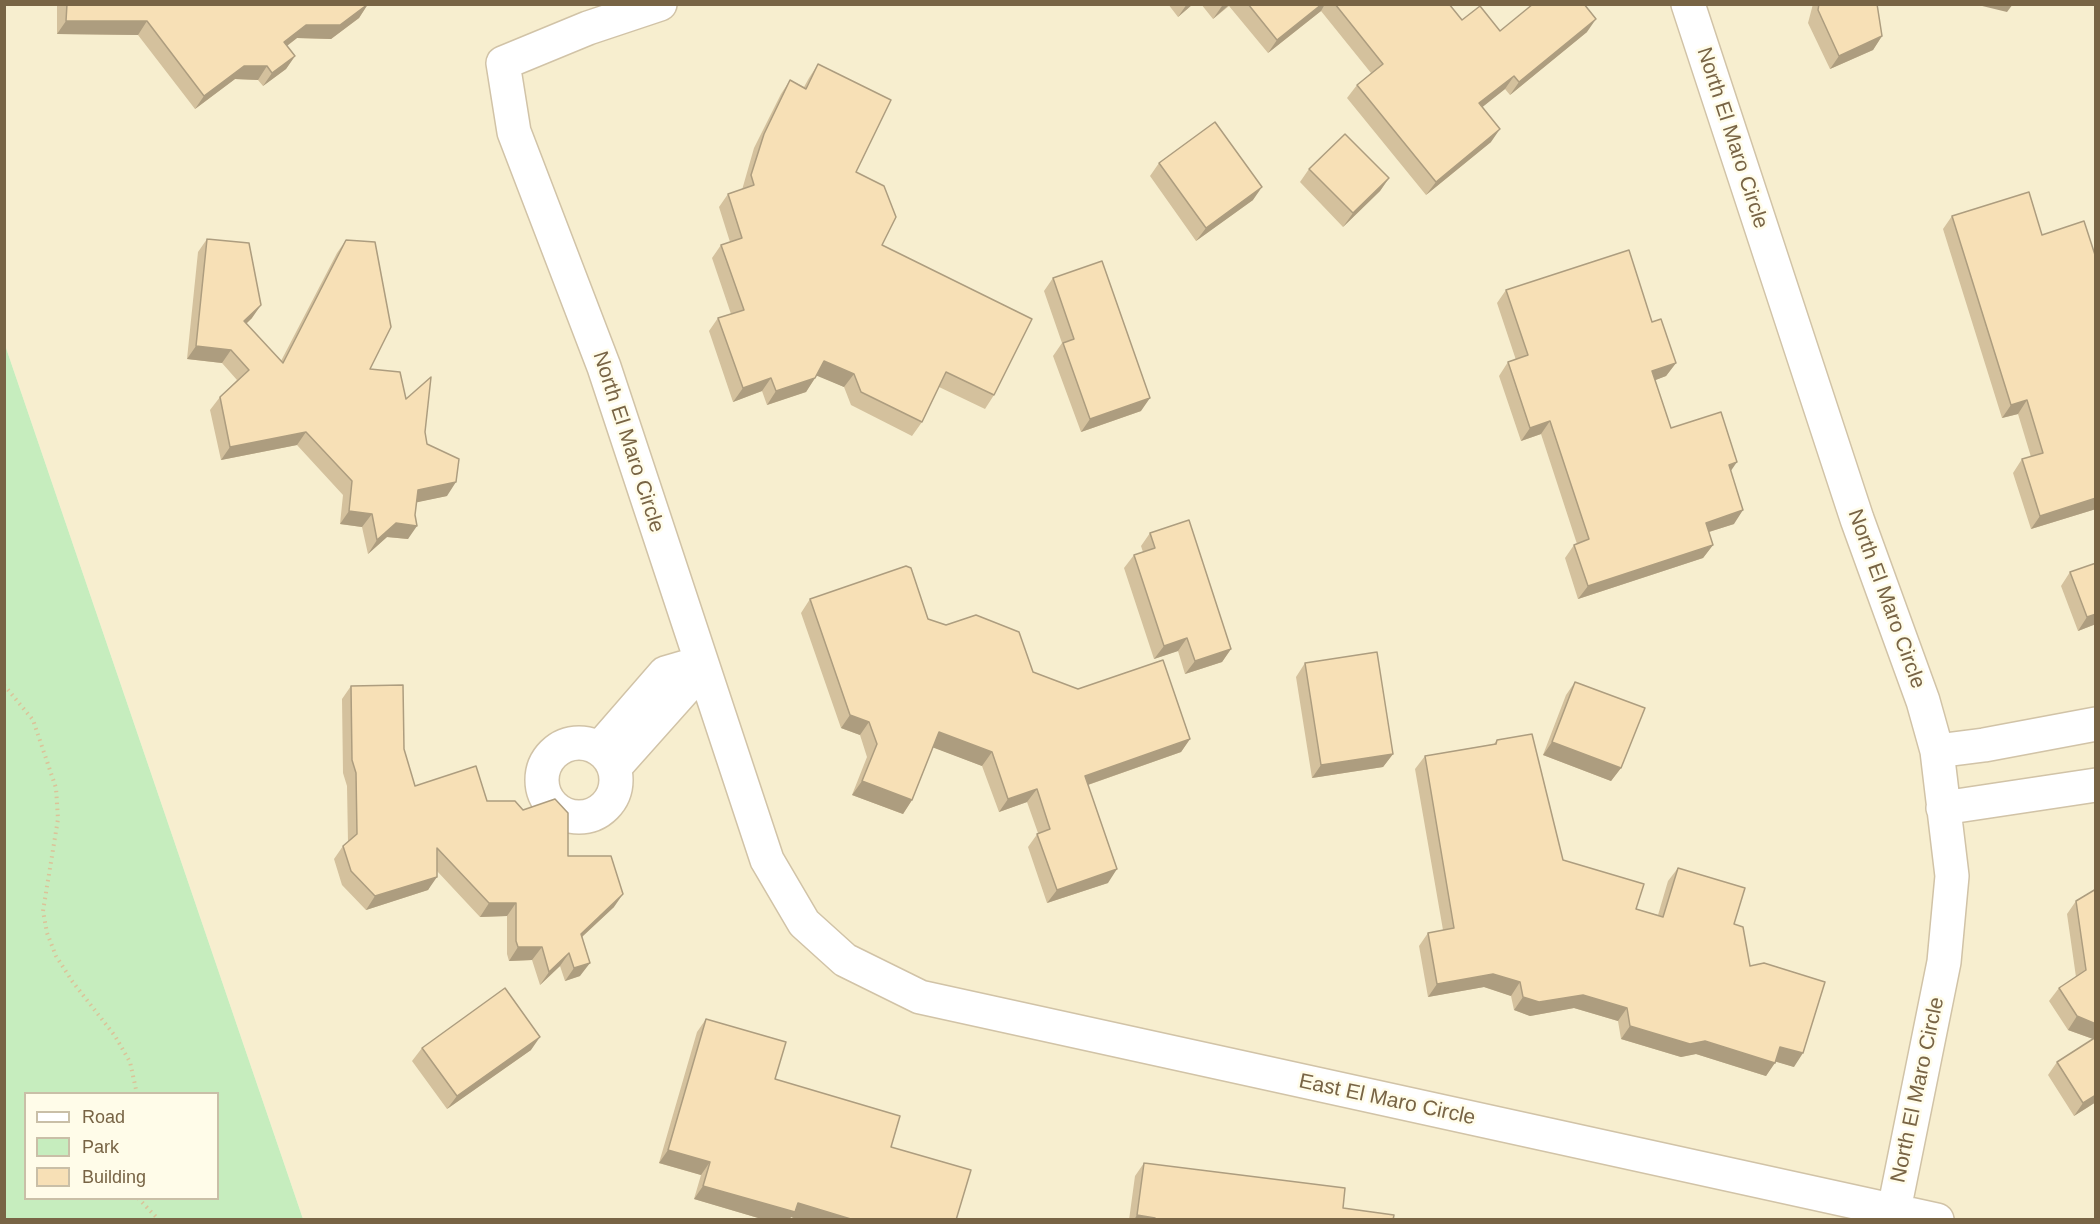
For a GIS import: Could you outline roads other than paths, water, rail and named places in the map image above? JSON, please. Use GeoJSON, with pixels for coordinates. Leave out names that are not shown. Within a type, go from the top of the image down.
{"type":"FeatureCollection","features":[{"type":"Feature","properties":{"kind":"street","name":"North El Maro Circle"},"geometry":{"type":"LineString","coordinates":[[660,4],[588,28],[502,63],[514,132],[604,367],[694,662],[767,860],[804,924],[845,960]]}},
{"type":"Feature","properties":{"kind":"street","name":"North El Maro Circle"},"geometry":{"type":"LineString","coordinates":[[1689,4],[1857,519],[1923,701],[1937,751],[1952,876],[1944,962],[1894,1210]]}},
{"type":"Feature","properties":{"kind":"street"},"geometry":{"type":"LineString","coordinates":[[606,759],[688,685],[694,662]]}},
{"type":"Feature","properties":{"kind":"street"},"geometry":{"type":"LineString","coordinates":[[1937,751],[1984,745],[2096,724]]}},
{"type":"Feature","properties":{"kind":"street"},"geometry":{"type":"LineString","coordinates":[[1943,808],[2096,785]]}},
{"type":"Feature","properties":{"kind":"street","name":"East El Maro Circle"},"geometry":{"type":"LineString","coordinates":[[845,960],[920,998],[1937,1220]]}}]}
